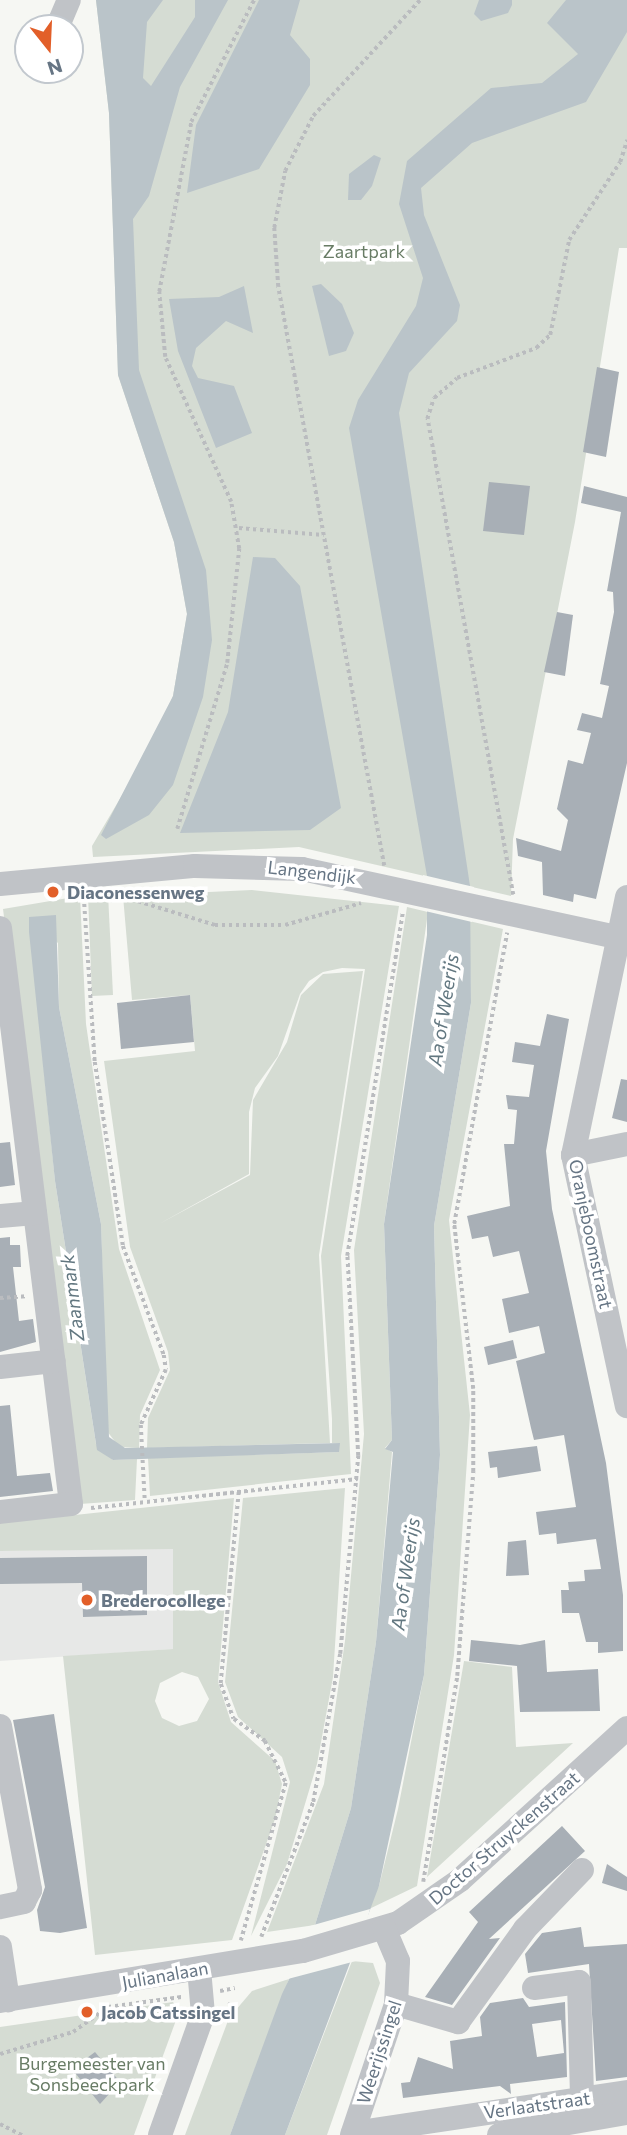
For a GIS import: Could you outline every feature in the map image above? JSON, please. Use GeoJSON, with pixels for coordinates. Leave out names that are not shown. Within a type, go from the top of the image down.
{"type":"FeatureCollection","features":[{"type":"Feature","properties":{"kind":"street","name":"Langendijk"},"geometry":{"type":"LineString","coordinates":[[0,884],[84,876],[267,866],[410,889],[622,938]]}},
{"type":"Feature","properties":{"kind":"street","name":"Oranjeboomstraat"},"geometry":{"type":"LineString","coordinates":[[627,897],[622,938],[573,1155],[627,1406]]}},
{"type":"Feature","properties":{"kind":"street"},"geometry":{"type":"LineString","coordinates":[[0,928],[7,1047],[35,1213],[71,1504],[0,1512]]}},
{"type":"Feature","properties":{"kind":"street"},"geometry":{"type":"LineString","coordinates":[[573,1155],[627,1144]]}},
{"type":"Feature","properties":{"kind":"street"},"geometry":{"type":"LineString","coordinates":[[0,1216],[35,1213]]}},
{"type":"Feature","properties":{"kind":"street"},"geometry":{"type":"LineString","coordinates":[[0,1367],[54,1361]]}},
{"type":"Feature","properties":{"kind":"street"},"geometry":{"type":"LineString","coordinates":[[0,1726],[30,1890],[24,1902],[0,1907]]}},
{"type":"Feature","properties":{"kind":"street","name":"Doctor Struyckenstraat"},"geometry":{"type":"LineString","coordinates":[[330,1944],[391,1931],[448,1891],[627,1728]]}},
{"type":"Feature","properties":{"kind":"street"},"geometry":{"type":"LineString","coordinates":[[396,2004],[458,2022],[524,1929],[582,1870]]}},
{"type":"Feature","properties":{"kind":"street","name":"Weerijssingel"},"geometry":{"type":"LineString","coordinates":[[352,2134],[396,2004],[400,1972],[391,1931]]}},
{"type":"Feature","properties":{"kind":"street","name":"Julianalaan"},"geometry":{"type":"LineString","coordinates":[[4,2001],[199,1969],[253,1946],[330,1944]]}},
{"type":"Feature","properties":{"kind":"street"},"geometry":{"type":"LineString","coordinates":[[0,1947],[4,2001]]}},
{"type":"Feature","properties":{"kind":"street"},"geometry":{"type":"LineString","coordinates":[[160,2135],[201,2022],[203,1994],[199,1969]]}},
{"type":"Feature","properties":{"kind":"street"},"geometry":{"type":"LineString","coordinates":[[534,1988],[579,1982],[582,2099]]}},
{"type":"Feature","properties":{"kind":"street","name":"Verlaatstraat"},"geometry":{"type":"LineString","coordinates":[[352,2134],[448,2127],[627,2092]]}},
{"type":"Feature","properties":{"kind":"street","name":"Verlaatstraat"},"geometry":{"type":"LineString","coordinates":[[499,2135],[627,2113]]}},
{"type":"Feature","properties":{"kind":"path"},"geometry":{"type":"LineString","coordinates":[[177,829],[232,639],[238,528],[169,367],[159,303],[191,122],[254,0]]}},
{"type":"Feature","properties":{"kind":"path"},"geometry":{"type":"LineString","coordinates":[[384,870],[278,287],[279,192],[313,116],[420,0]]}},
{"type":"Feature","properties":{"kind":"path"},"geometry":{"type":"LineString","coordinates":[[423,1884],[457,1676],[473,1472],[473,1389],[454,1224],[510,912],[427,419],[434,398],[457,378],[536,348],[550,335],[569,240],[620,162],[627,140]]}},
{"type":"Feature","properties":{"kind":"path"},"geometry":{"type":"LineString","coordinates":[[238,528],[324,535]]}},
{"type":"Feature","properties":{"kind":"path"},"geometry":{"type":"LineString","coordinates":[[84,876],[87,993],[123,1246],[164,1355],[166,1370],[140,1434],[145,1502]]}},
{"type":"Feature","properties":{"kind":"path"},"geometry":{"type":"LineString","coordinates":[[253,1946],[303,1836],[326,1746],[357,1479],[346,1256],[410,889]]}},
{"type":"Feature","properties":{"kind":"path"},"geometry":{"type":"LineString","coordinates":[[112,892],[215,925],[285,925],[367,901]]}},
{"type":"Feature","properties":{"kind":"path"},"geometry":{"type":"LineString","coordinates":[[79,1509],[357,1479]]}},
{"type":"Feature","properties":{"kind":"path"},"geometry":{"type":"LineString","coordinates":[[239,1492],[221,1684],[234,1719],[265,1741],[286,1783],[253,1946]]}},
{"type":"Feature","properties":{"kind":"path"},"geometry":{"type":"LineString","coordinates":[[0,2054],[73,2032],[108,2007],[235,1988]]}},
{"type":"Feature","properties":{"kind":"path"},"geometry":{"type":"LineString","coordinates":[[0,2124],[22,2135]]}},
{"type":"Feature","properties":{"kind":"shaded area","name":"Brederocollege"},"geometry":{"type":"Polygon","coordinates":[[[173,1548],[173,1649],[0,1661],[0,1551],[173,1548]]]}},
{"type":"Feature","properties":{"kind":"green space","name":"Zaartpark"},"geometry":{"type":"Polygon","coordinates":[[[96,0],[627,0],[627,248],[619,248],[575,522],[513,839],[511,896],[299,847],[93,857],[92,846],[160,731],[173,696],[187,614],[174,542],[118,375],[109,113],[96,0]]]}},
{"type":"Feature","properties":{"kind":"green space"},"geometry":{"type":"Polygon","coordinates":[[[252,890],[399,906],[341,1256],[351,1474],[150,1496],[148,1458],[339,1452],[339,1443],[332,1443],[321,1256],[365,969],[342,968],[323,972],[309,981],[300,994],[278,1056],[255,1088],[249,1112],[249,1174],[159,1224],[250,1175],[253,1100],[287,1042],[301,995],[323,974],[363,971],[319,1255],[330,1443],[147,1448],[148,1418],[170,1370],[168,1352],[130,1247],[104,1061],[195,1051],[190,995],[132,1000],[123,896],[252,890]]]}},
{"type":"Feature","properties":{"kind":"green space"},"geometry":{"type":"Polygon","coordinates":[[[108,894],[113,995],[92,996],[88,895],[108,894]]]}},
{"type":"Feature","properties":{"kind":"green space"},"geometry":{"type":"Polygon","coordinates":[[[80,896],[86,1024],[119,1249],[160,1370],[140,1415],[139,1448],[119,1447],[107,1431],[101,1224],[59,1007],[58,943],[29,917],[55,1181],[96,1444],[113,1460],[137,1459],[135,1500],[80,1504],[3,909],[80,896]]]}},
{"type":"Feature","properties":{"kind":"green space"},"geometry":{"type":"Polygon","coordinates":[[[407,907],[428,912],[384,1224],[392,1440],[385,1448],[392,1452],[376,1642],[351,1808],[315,1925],[267,1932],[324,1784],[345,1641],[364,1434],[354,1250],[407,907]]]}},
{"type":"Feature","properties":{"kind":"green space"},"geometry":{"type":"Polygon","coordinates":[[[469,921],[503,929],[449,1220],[470,1415],[454,1655],[417,1886],[365,1911],[379,1886],[398,1809],[424,1675],[440,1455],[434,1226],[471,1003],[469,921]]]}},
{"type":"Feature","properties":{"kind":"green space"},"geometry":{"type":"Polygon","coordinates":[[[345,1488],[333,1677],[317,1764],[287,1864],[251,1936],[290,1782],[282,1757],[238,1717],[225,1682],[243,1498],[345,1488]]]}},
{"type":"Feature","properties":{"kind":"green space"},"geometry":{"type":"Polygon","coordinates":[[[234,1498],[218,1682],[231,1722],[275,1761],[282,1784],[275,1819],[232,1940],[95,1955],[63,1656],[173,1649],[173,1549],[0,1551],[0,1523],[234,1498]],[[182,1672],[160,1683],[155,1701],[162,1718],[179,1726],[197,1721],[209,1699],[198,1677],[182,1672]]]}},
{"type":"Feature","properties":{"kind":"green space"},"geometry":{"type":"Polygon","coordinates":[[[464,1661],[512,1667],[516,1747],[573,1743],[427,1877],[464,1661]]]}},
{"type":"Feature","properties":{"kind":"green space"},"geometry":{"type":"Polygon","coordinates":[[[352,1961],[373,1963],[380,1983],[327,2135],[285,2135],[352,1961]]]}},
{"type":"Feature","properties":{"kind":"green space"},"geometry":{"type":"Polygon","coordinates":[[[289,1979],[230,2135],[185,2135],[229,2018],[252,1991],[289,1979]]]}},
{"type":"Feature","properties":{"kind":"green space","name":"Burgemeester van Sonsbeeckpark"},"geometry":{"type":"Polygon","coordinates":[[[173,2002],[179,2012],[134,2135],[0,2135],[0,2027],[173,2002]]]}},
{"type":"Feature","properties":{"kind":"water"},"geometry":{"type":"Polygon","coordinates":[[[96,0],[163,0],[147,22],[143,78],[151,86],[195,17],[195,0],[228,0],[180,87],[149,196],[133,219],[139,370],[206,570],[212,640],[203,697],[173,785],[149,815],[106,839],[101,835],[173,696],[187,614],[174,542],[118,375],[109,113],[96,0]]]}},
{"type":"Feature","properties":{"kind":"water"},"geometry":{"type":"Polygon","coordinates":[[[259,0],[300,0],[290,35],[310,59],[310,85],[259,169],[187,193],[196,125],[259,0]]]}},
{"type":"Feature","properties":{"kind":"water"},"geometry":{"type":"Polygon","coordinates":[[[479,0],[512,0],[512,5],[508,13],[481,21],[474,14],[479,0]]]}},
{"type":"Feature","properties":{"kind":"water","name":"Aa of Weerijs"},"geometry":{"type":"Polygon","coordinates":[[[566,0],[627,0],[627,32],[586,102],[472,143],[421,188],[424,215],[460,305],[457,321],[409,373],[399,413],[470,886],[471,1003],[434,1226],[440,1455],[424,1675],[379,1886],[285,2135],[230,2135],[282,1994],[315,1925],[351,1808],[376,1642],[393,1452],[385,1449],[392,1440],[384,1224],[427,935],[427,876],[349,428],[358,400],[416,306],[423,278],[399,204],[407,161],[491,88],[542,83],[578,54],[547,23],[566,0]]]}},
{"type":"Feature","properties":{"kind":"water"},"geometry":{"type":"Polygon","coordinates":[[[374,155],[381,158],[372,186],[361,200],[348,200],[349,174],[374,155]]]}},
{"type":"Feature","properties":{"kind":"water"},"geometry":{"type":"Polygon","coordinates":[[[321,284],[342,304],[354,333],[346,351],[329,356],[312,286],[321,284]]]}},
{"type":"Feature","properties":{"kind":"water"},"geometry":{"type":"Polygon","coordinates":[[[244,286],[253,333],[226,321],[196,348],[192,366],[198,378],[234,386],[252,433],[216,448],[178,351],[169,299],[219,297],[244,286]]]}},
{"type":"Feature","properties":{"kind":"water"},"geometry":{"type":"Polygon","coordinates":[[[253,557],[275,558],[300,586],[341,808],[310,830],[180,833],[228,712],[253,557]]]}},
{"type":"Feature","properties":{"kind":"water"},"geometry":{"type":"Polygon","coordinates":[[[56,915],[59,1007],[101,1224],[109,1437],[125,1448],[340,1443],[339,1452],[113,1460],[97,1450],[55,1181],[29,932],[29,917],[56,915]]]}},
{"type":"Feature","properties":{"kind":"pier"},"geometry":{"type":"Polygon","coordinates":[[[423,875],[474,887],[472,922],[425,911],[423,875]]]}},
{"type":"Feature","properties":{"kind":"pier"},"geometry":{"type":"Polygon","coordinates":[[[370,1909],[356,1961],[284,1980],[310,1926],[370,1909]]]}},
{"type":"Feature","properties":{"kind":"building"},"geometry":{"type":"Polygon","coordinates":[[[597,367],[619,372],[606,457],[583,452],[597,367]]]}},
{"type":"Feature","properties":{"kind":"building"},"geometry":{"type":"Polygon","coordinates":[[[489,482],[530,486],[524,535],[483,531],[489,482]]]}},
{"type":"Feature","properties":{"kind":"building"},"geometry":{"type":"Polygon","coordinates":[[[584,486],[627,497],[627,763],[596,899],[574,894],[573,902],[543,895],[542,862],[518,856],[516,838],[561,851],[568,820],[557,809],[568,760],[583,764],[591,733],[577,730],[582,713],[602,718],[609,686],[600,684],[614,612],[613,592],[607,591],[621,512],[581,503],[584,486]]]}},
{"type":"Feature","properties":{"kind":"building"},"geometry":{"type":"Polygon","coordinates":[[[557,612],[573,615],[565,676],[544,672],[557,612]]]}},
{"type":"Feature","properties":{"kind":"building"},"geometry":{"type":"Polygon","coordinates":[[[190,995],[194,1042],[121,1049],[117,1003],[190,995]]]}},
{"type":"Feature","properties":{"kind":"building"},"geometry":{"type":"Polygon","coordinates":[[[547,1014],[569,1019],[546,1151],[552,1209],[606,1463],[623,1595],[623,1651],[598,1653],[598,1642],[586,1642],[579,1613],[562,1613],[561,1590],[569,1590],[568,1582],[585,1581],[584,1570],[601,1569],[596,1539],[557,1544],[556,1533],[539,1535],[536,1512],[576,1507],[564,1435],[534,1440],[531,1428],[516,1361],[545,1353],[539,1326],[509,1333],[502,1299],[529,1293],[519,1251],[493,1257],[488,1236],[472,1239],[467,1216],[510,1206],[504,1144],[514,1144],[517,1110],[508,1109],[506,1095],[529,1097],[534,1065],[512,1062],[515,1042],[540,1046],[547,1014]]]}},
{"type":"Feature","properties":{"kind":"building"},"geometry":{"type":"Polygon","coordinates":[[[621,1079],[627,1080],[627,1122],[612,1118],[621,1079]]]}},
{"type":"Feature","properties":{"kind":"building"},"geometry":{"type":"Polygon","coordinates":[[[10,1142],[15,1185],[0,1187],[0,1143],[10,1142]]]}},
{"type":"Feature","properties":{"kind":"building"},"geometry":{"type":"Polygon","coordinates":[[[10,1237],[10,1245],[20,1245],[21,1267],[13,1267],[19,1321],[33,1319],[36,1342],[0,1352],[0,1238],[10,1237]]]}},
{"type":"Feature","properties":{"kind":"building"},"geometry":{"type":"Polygon","coordinates":[[[513,1340],[517,1358],[488,1365],[484,1347],[513,1340]]]}},
{"type":"Feature","properties":{"kind":"building"},"geometry":{"type":"Polygon","coordinates":[[[10,1405],[17,1476],[50,1473],[53,1491],[0,1497],[0,1406],[10,1405]]]}},
{"type":"Feature","properties":{"kind":"building"},"geometry":{"type":"Polygon","coordinates":[[[537,1446],[541,1471],[498,1478],[497,1467],[490,1468],[488,1452],[537,1446]]]}},
{"type":"Feature","properties":{"kind":"building"},"geometry":{"type":"Polygon","coordinates":[[[526,1540],[529,1575],[506,1576],[508,1542],[526,1540]]]}},
{"type":"Feature","properties":{"kind":"building"},"geometry":{"type":"Polygon","coordinates":[[[147,1556],[147,1615],[83,1617],[82,1583],[0,1584],[0,1558],[147,1556]]]}},
{"type":"Feature","properties":{"kind":"building"},"geometry":{"type":"Polygon","coordinates":[[[471,1640],[520,1645],[545,1640],[547,1672],[598,1669],[600,1711],[520,1712],[517,1666],[469,1661],[471,1640]]]}},
{"type":"Feature","properties":{"kind":"building"},"geometry":{"type":"Polygon","coordinates":[[[54,1714],[87,1928],[60,1933],[40,1931],[37,1910],[45,1887],[13,1720],[54,1714]]]}},
{"type":"Feature","properties":{"kind":"building"},"geometry":{"type":"Polygon","coordinates":[[[562,1826],[585,1851],[489,1939],[500,1938],[452,2005],[425,1997],[478,1922],[469,1912],[562,1826]]]}},
{"type":"Feature","properties":{"kind":"building"},"geometry":{"type":"Polygon","coordinates":[[[607,1864],[627,1877],[627,1891],[602,1883],[607,1864]]]}},
{"type":"Feature","properties":{"kind":"building"},"geometry":{"type":"Polygon","coordinates":[[[581,1927],[584,1947],[627,1944],[627,2077],[596,2081],[589,1964],[528,1973],[525,1954],[542,1933],[581,1927]]]}},
{"type":"Feature","properties":{"kind":"building"},"geometry":{"type":"Polygon","coordinates":[[[523,1998],[529,2007],[565,2002],[567,2077],[510,2084],[511,2094],[500,2086],[403,2098],[401,2083],[410,2082],[418,2057],[453,2069],[450,2041],[482,2036],[480,2017],[490,2003],[523,1998]],[[561,2020],[532,2024],[537,2057],[564,2053],[561,2020]]]}},
{"type":"Feature","properties":{"kind":"building"},"geometry":{"type":"Polygon","coordinates":[[[95,2052],[120,2082],[100,2104],[72,2069],[95,2052]]]}},
{"type":"Feature","properties":{"kind":"place","name":"Diaconessenweg"},"geometry":{"type":"Point","coordinates":[53,892]}},
{"type":"Feature","properties":{"kind":"place","name":"Brederocollege"},"geometry":{"type":"Point","coordinates":[87,1600]}},
{"type":"Feature","properties":{"kind":"place","name":"Jacob Catssingel"},"geometry":{"type":"Point","coordinates":[87,2012]}},
{"type":"Feature","properties":{"kind":"water label","name":"Zaanmark"},"geometry":{"type":"Point","coordinates":[72,1298]}}]}
